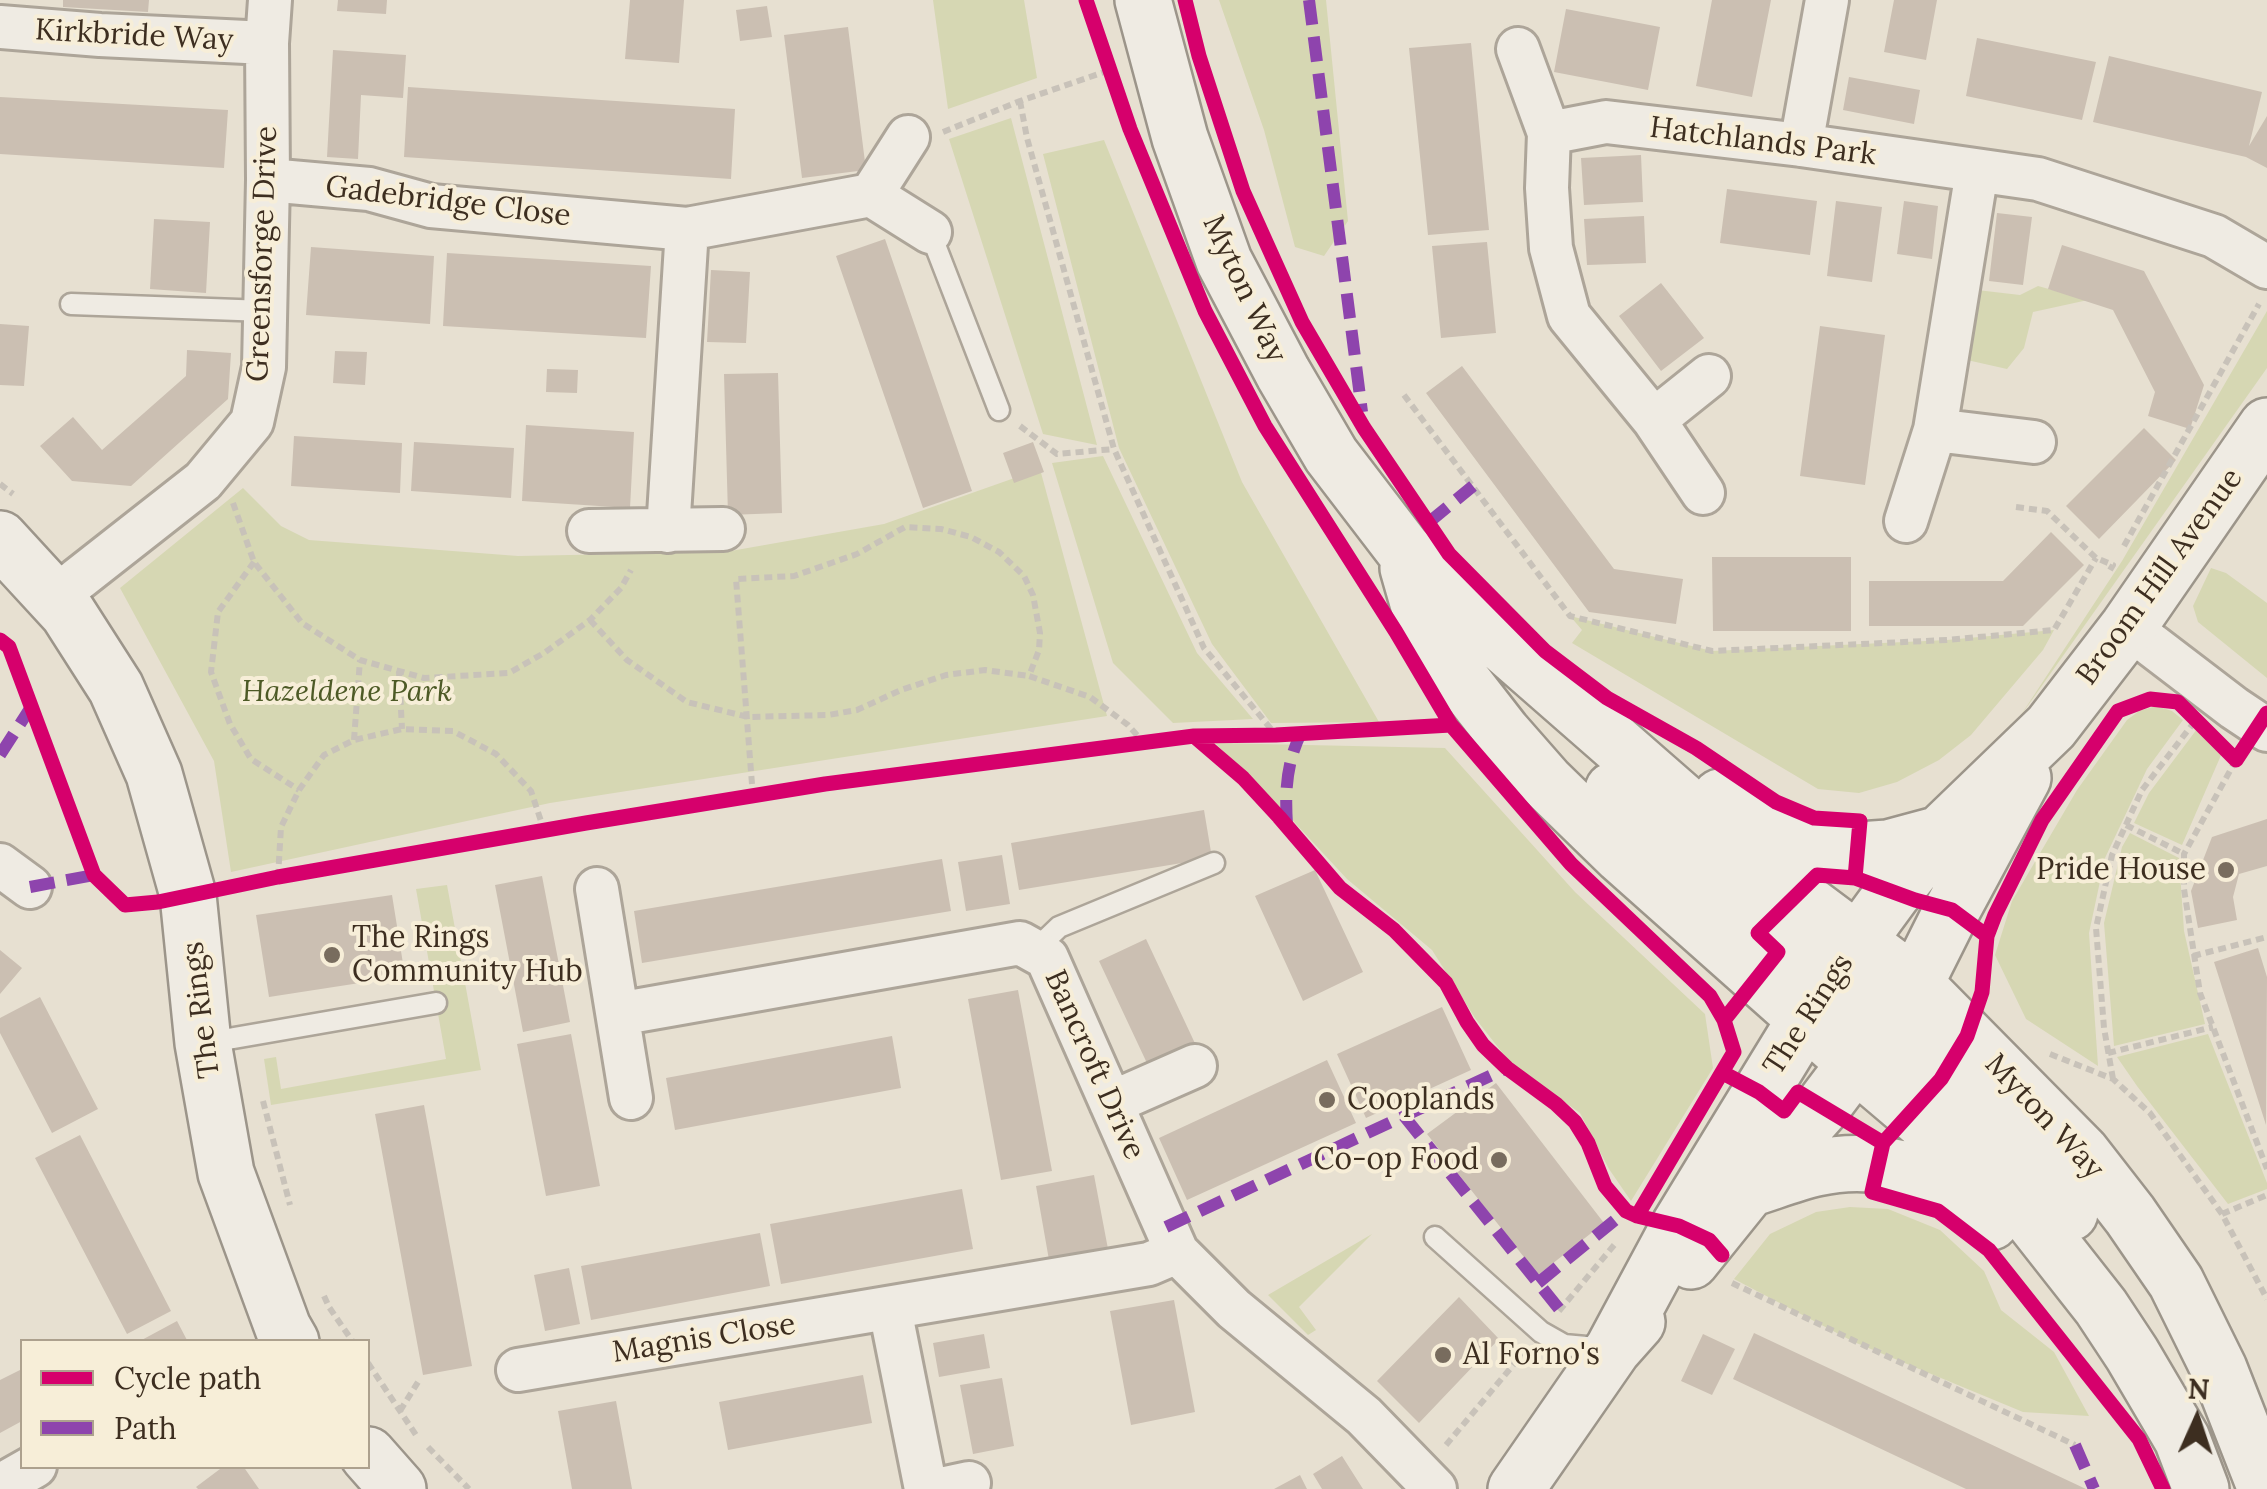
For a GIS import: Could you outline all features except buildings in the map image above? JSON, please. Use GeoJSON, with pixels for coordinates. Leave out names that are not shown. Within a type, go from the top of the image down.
{"type":"FeatureCollection","features":[{"type":"Feature","properties":{"kind":"street","name":"Greensforge Drive"},"geometry":{"type":"LineString","coordinates":[[54,598],[204,481],[252,422],[264,367],[270,0]]}},
{"type":"Feature","properties":{"kind":"street","name":"Myton Way"},"geometry":{"type":"LineString","coordinates":[[1142,0],[1180,138],[1224,260],[1283,373],[1332,455],[1403,549],[1469,615],[1700,818],[1796,895],[1855,1001],[2067,1260],[2132,1354],[2182,1440],[2202,1489]]}},
{"type":"Feature","properties":{"kind":"street"},"geometry":{"type":"LineString","coordinates":[[1801,145],[1827,0]]}},
{"type":"Feature","properties":{"kind":"street","name":"Kirkbride Way"},"geometry":{"type":"LineString","coordinates":[[0,28],[267,44]]}},
{"type":"Feature","properties":{"kind":"street"},"geometry":{"type":"LineString","coordinates":[[1518,49],[1550,133],[1546,188],[1552,248],[1570,316],[1654,420],[1703,493]]}},
{"type":"Feature","properties":{"kind":"street","name":"Hatchlands Park"},"geometry":{"type":"LineString","coordinates":[[1550,133],[1606,122],[2038,179],[2214,236],[2267,267]]}},
{"type":"Feature","properties":{"kind":"street"},"geometry":{"type":"LineString","coordinates":[[908,137],[871,195],[930,232]]}},
{"type":"Feature","properties":{"kind":"street"},"geometry":{"type":"LineString","coordinates":[[1906,521],[1935,430],[1977,171]]}},
{"type":"Feature","properties":{"kind":"street","name":"Gadebridge Close"},"geometry":{"type":"LineString","coordinates":[[268,180],[369,189],[431,206],[687,228],[871,195]]}},
{"type":"Feature","properties":{"kind":"street"},"geometry":{"type":"LineString","coordinates":[[656,531],[687,228]]}},
{"type":"Feature","properties":{"kind":"street"},"geometry":{"type":"LineString","coordinates":[[1654,420],[1709,376]]}},
{"type":"Feature","properties":{"kind":"street","name":"Broom Hill Avenue"},"geometry":{"type":"LineString","coordinates":[[1855,1001],[1952,910],[2116,603],[2267,426]]}},
{"type":"Feature","properties":{"kind":"street"},"geometry":{"type":"LineString","coordinates":[[1935,430],[2034,442]]}},
{"type":"Feature","properties":{"kind":"street"},"geometry":{"type":"LineString","coordinates":[[589,531],[723,529]]}},
{"type":"Feature","properties":{"kind":"street","name":"The Rings"},"geometry":{"type":"LineString","coordinates":[[0,538],[68,614],[116,688],[154,774],[188,894],[203,1043],[226,1173],[278,1337]]}},
{"type":"Feature","properties":{"kind":"street","name":"Myton Way"},"geometry":{"type":"LineString","coordinates":[[1403,549],[1418,603],[1452,666],[1546,782],[1621,856],[1764,982],[1855,1001],[2082,1152],[2176,1282],[2219,1369],[2266,1489]]}},
{"type":"Feature","properties":{"kind":"street"},"geometry":{"type":"LineString","coordinates":[[2116,603],[2263,727]]}},
{"type":"Feature","properties":{"kind":"street"},"geometry":{"type":"LineString","coordinates":[[1469,615],[1534,717],[1707,877],[1855,1001]]}},
{"type":"Feature","properties":{"kind":"street"},"geometry":{"type":"LineString","coordinates":[[1581,715],[1645,741],[1762,828],[1808,843],[1858,850],[1888,848],[1940,834]]}},
{"type":"Feature","properties":{"kind":"street","name":"Broom Hill Avenue"},"geometry":{"type":"LineString","coordinates":[[1855,1001],[1940,834],[2051,727]]}},
{"type":"Feature","properties":{"kind":"street"},"geometry":{"type":"LineString","coordinates":[[598,889],[631,1098]]}},
{"type":"Feature","properties":{"kind":"street","name":"Bancroft Drive"},"geometry":{"type":"LineString","coordinates":[[618,1014],[1020,942],[1047,958],[1177,1252],[1234,1310],[1364,1416],[1435,1489]]}},
{"type":"Feature","properties":{"kind":"street","name":"The Rings"},"geometry":{"type":"LineString","coordinates":[[1613,1350],[1759,1092],[1855,1001]]}},
{"type":"Feature","properties":{"kind":"street","name":"The Rings"},"geometry":{"type":"LineString","coordinates":[[1516,1489],[1613,1350],[1823,1106],[1855,1001]]}},
{"type":"Feature","properties":{"kind":"street"},"geometry":{"type":"LineString","coordinates":[[1111,1104],[1195,1066]]}},
{"type":"Feature","properties":{"kind":"street"},"geometry":{"type":"LineString","coordinates":[[1749,1189],[1845,1163],[1878,1164],[1921,1174],[1951,1188],[2002,1230],[2062,1303],[2132,1354]]}},
{"type":"Feature","properties":{"kind":"street","name":"Magnis Close"},"geometry":{"type":"LineString","coordinates":[[518,1370],[1149,1264],[1177,1252]]}},
{"type":"Feature","properties":{"kind":"street"},"geometry":{"type":"LineString","coordinates":[[890,1309],[926,1489]]}},
{"type":"Feature","properties":{"kind":"street"},"geometry":{"type":"LineString","coordinates":[[370,1457],[398,1489]]}},
{"type":"Feature","properties":{"kind":"street"},"geometry":{"type":"LineString","coordinates":[[0,1486],[30,1469]]}},
{"type":"Feature","properties":{"kind":"lane"},"geometry":{"type":"LineString","coordinates":[[930,232],[999,410]]}},
{"type":"Feature","properties":{"kind":"lane"},"geometry":{"type":"LineString","coordinates":[[71,304],[266,311]]}},
{"type":"Feature","properties":{"kind":"lane"},"geometry":{"type":"LineString","coordinates":[[1034,951],[1059,927],[1214,863]]}},
{"type":"Feature","properties":{"kind":"lane"},"geometry":{"type":"LineString","coordinates":[[203,1043],[436,1004]]}},
{"type":"Feature","properties":{"kind":"lane"},"geometry":{"type":"LineString","coordinates":[[1435,1237],[1540,1332],[1564,1345],[1613,1350]]}},
{"type":"Feature","properties":{"kind":"path"},"geometry":{"type":"LineString","coordinates":[[908,137],[920,140],[1020,100],[1112,77],[1104,52]]}},
{"type":"Feature","properties":{"kind":"path"},"geometry":{"type":"LineString","coordinates":[[1020,100],[1026,138],[1114,449],[1204,648],[1275,735]]}},
{"type":"Feature","properties":{"kind":"path"},"geometry":{"type":"LineString","coordinates":[[2123,548],[2267,290]]}},
{"type":"Feature","properties":{"kind":"path"},"geometry":{"type":"LineString","coordinates":[[1404,395],[1570,616],[1712,651],[1946,640],[2054,630],[2096,558]]}},
{"type":"Feature","properties":{"kind":"path"},"geometry":{"type":"LineString","coordinates":[[999,410],[1057,454],[1114,449]]}},
{"type":"Feature","properties":{"kind":"path"},"geometry":{"type":"LineString","coordinates":[[228,488],[254,562],[302,622],[360,660],[424,678],[509,673],[544,653],[590,620],[621,588],[656,531]]}},
{"type":"Feature","properties":{"kind":"path"},"geometry":{"type":"LineString","coordinates":[[2016,507],[2047,511],[2096,558],[2113,565],[2116,603]]}},
{"type":"Feature","properties":{"kind":"path"},"geometry":{"type":"LineString","coordinates":[[753,797],[736,579],[794,576],[856,554],[906,528],[941,529],[971,536],[999,552],[1024,576],[1033,595],[1040,650],[1029,676]]}},
{"type":"Feature","properties":{"kind":"path"},"geometry":{"type":"LineString","coordinates":[[254,562],[218,612],[211,672],[230,724],[251,759],[299,790]]}},
{"type":"Feature","properties":{"kind":"path"},"geometry":{"type":"LineString","coordinates":[[590,620],[627,660],[688,702],[748,718],[857,710],[946,675],[985,670],[1029,676],[1090,697],[1151,742]]}},
{"type":"Feature","properties":{"kind":"path"},"geometry":{"type":"LineString","coordinates":[[354,740],[360,660]]}},
{"type":"Feature","properties":{"kind":"path"},"geometry":{"type":"LineString","coordinates":[[399,671],[402,729]]}},
{"type":"Feature","properties":{"kind":"path"},"geometry":{"type":"LineString","coordinates":[[2113,1079],[2104,1028],[2096,928],[2112,855],[2142,790],[2191,715],[2209,733]]}},
{"type":"Feature","properties":{"kind":"path"},"geometry":{"type":"LineString","coordinates":[[2263,727],[2236,760],[2184,854],[2184,889],[2200,993],[2267,1169]]}},
{"type":"Feature","properties":{"kind":"path"},"geometry":{"type":"LineString","coordinates":[[278,877],[281,827],[299,790],[324,756],[354,740],[402,729],[454,732],[496,754],[531,792],[551,829],[525,834]]}},
{"type":"Feature","properties":{"kind":"path"},"geometry":{"type":"LineString","coordinates":[[1125,746],[1151,742]]}},
{"type":"Feature","properties":{"kind":"path"},"geometry":{"type":"LineString","coordinates":[[2222,747],[2236,760]]}},
{"type":"Feature","properties":{"kind":"path"},"geometry":{"type":"LineString","coordinates":[[735,800],[771,794]]}},
{"type":"Feature","properties":{"kind":"path"},"geometry":{"type":"LineString","coordinates":[[2126,825],[2184,854]]}},
{"type":"Feature","properties":{"kind":"path"},"geometry":{"type":"LineString","coordinates":[[260,881],[296,874]]}},
{"type":"Feature","properties":{"kind":"path"},"geometry":{"type":"LineString","coordinates":[[2193,956],[2267,938]]}},
{"type":"Feature","properties":{"kind":"path"},"geometry":{"type":"LineString","coordinates":[[2108,1054],[2213,1027]]}},
{"type":"Feature","properties":{"kind":"path"},"geometry":{"type":"LineString","coordinates":[[2037,1042],[2051,1054],[2113,1079],[2150,1113],[2222,1214],[2267,1300]]}},
{"type":"Feature","properties":{"kind":"path"},"geometry":{"type":"LineString","coordinates":[[2222,1214],[2267,1195]]}},
{"type":"Feature","properties":{"kind":"path"},"geometry":{"type":"LineString","coordinates":[[1728,1282],[2075,1444]]}},
{"type":"Feature","properties":{"kind":"path"},"geometry":{"type":"LineString","coordinates":[[370,1366],[417,1437],[469,1489]]}},
{"type":"Feature","properties":{"kind":"path"},"geometry":{"type":"LineString","coordinates":[[400,1411],[418,1382]]}},
{"type":"Feature","properties":{"kind":"green space"},"geometry":{"type":"Polygon","coordinates":[[[933,0],[1024,0],[1037,78],[948,109],[933,0]]]}},
{"type":"Feature","properties":{"kind":"green space"},"geometry":{"type":"Polygon","coordinates":[[[1219,0],[1326,0],[1348,221],[1324,256],[1295,247],[1264,130],[1219,0]]]}},
{"type":"Feature","properties":{"kind":"green space"},"geometry":{"type":"Polygon","coordinates":[[[1011,118],[1097,445],[1043,434],[949,139],[1011,118]]]}},
{"type":"Feature","properties":{"kind":"green space"},"geometry":{"type":"Polygon","coordinates":[[[1104,140],[1242,482],[1379,722],[1271,723],[1212,644],[1119,448],[1043,154],[1104,140]]]}},
{"type":"Feature","properties":{"kind":"green space"},"geometry":{"type":"Polygon","coordinates":[[[2038,286],[2088,300],[2033,312],[2024,348],[2007,369],[1967,360],[1977,290],[2020,295],[2038,286]]]}},
{"type":"Feature","properties":{"kind":"green space"},"geometry":{"type":"Polygon","coordinates":[[[2267,311],[2267,368],[2019,718],[2122,561],[2267,311]]]}},
{"type":"Feature","properties":{"kind":"green space"},"geometry":{"type":"Polygon","coordinates":[[[1103,456],[1197,653],[1253,719],[1173,723],[1113,663],[1052,463],[1103,456]]]}},
{"type":"Feature","properties":{"kind":"green space","name":"Hazeldene Park"},"geometry":{"type":"Polygon","coordinates":[[[1040,469],[1107,716],[550,803],[231,872],[214,761],[120,588],[243,488],[281,526],[309,540],[518,556],[725,552],[884,524],[1040,469]]]}},
{"type":"Feature","properties":{"kind":"green space"},"geometry":{"type":"Polygon","coordinates":[[[2211,568],[2226,573],[2267,603],[2267,678],[2198,622],[2193,606],[2211,568]]]}},
{"type":"Feature","properties":{"kind":"green space"},"geometry":{"type":"Polygon","coordinates":[[[1570,616],[1712,651],[1947,640],[2054,630],[2043,650],[1971,735],[1939,760],[1897,782],[1859,793],[1818,789],[1572,643],[1582,630],[1570,616]]]}},
{"type":"Feature","properties":{"kind":"green space"},"geometry":{"type":"Polygon","coordinates":[[[2156,706],[2183,720],[2147,769],[2105,858],[2089,933],[2098,1066],[2026,1019],[1995,955],[2012,901],[2077,790],[2127,720],[2156,706]]]}},
{"type":"Feature","properties":{"kind":"green space"},"geometry":{"type":"Polygon","coordinates":[[[2197,729],[2222,753],[2182,845],[2134,823],[2149,793],[2197,729]]]}},
{"type":"Feature","properties":{"kind":"green space"},"geometry":{"type":"Polygon","coordinates":[[[1215,743],[1445,748],[1575,892],[1705,1014],[1713,1068],[1631,1201],[1580,1113],[1512,1065],[1475,1018],[1432,950],[1347,879],[1215,743]]]}},
{"type":"Feature","properties":{"kind":"green space"},"geometry":{"type":"Polygon","coordinates":[[[2130,833],[2179,858],[2184,931],[2205,1024],[2114,1046],[2104,923],[2122,847],[2130,833]]]}},
{"type":"Feature","properties":{"kind":"green space"},"geometry":{"type":"Polygon","coordinates":[[[447,885],[481,1070],[271,1105],[264,1059],[276,1057],[281,1089],[446,1059],[416,889],[447,885]]]}},
{"type":"Feature","properties":{"kind":"green space"},"geometry":{"type":"Polygon","coordinates":[[[2208,1034],[2267,1183],[2267,1189],[2228,1204],[2117,1057],[2208,1034]]]}},
{"type":"Feature","properties":{"kind":"green space"},"geometry":{"type":"Polygon","coordinates":[[[1850,1207],[1888,1209],[1940,1230],[1984,1271],[2001,1310],[2054,1352],[2089,1416],[2023,1412],[1854,1342],[1734,1279],[1770,1234],[1816,1212],[1850,1207]]]}},
{"type":"Feature","properties":{"kind":"green space"},"geometry":{"type":"Polygon","coordinates":[[[1372,1234],[1299,1307],[1316,1330],[1308,1335],[1268,1295],[1372,1234]]]}},
{"type":"Feature","properties":{"kind":"marked path"},"geometry":{"type":"LineString","coordinates":[[1309,0],[1362,412]]}},
{"type":"Feature","properties":{"kind":"marked path"},"geometry":{"type":"LineString","coordinates":[[1428,523],[1473,486]]}},
{"type":"Feature","properties":{"kind":"marked path"},"geometry":{"type":"LineString","coordinates":[[0,755],[31,707]]}},
{"type":"Feature","properties":{"kind":"marked path"},"geometry":{"type":"LineString","coordinates":[[1287,825],[1288,778],[1301,733]]}},
{"type":"Feature","properties":{"kind":"marked path"},"geometry":{"type":"LineString","coordinates":[[30,887],[94,875]]}},
{"type":"Feature","properties":{"kind":"marked path"},"geometry":{"type":"LineString","coordinates":[[1166,1227],[1507,1068]]}},
{"type":"Feature","properties":{"kind":"marked path"},"geometry":{"type":"LineString","coordinates":[[1404,1116],[1560,1310]]}},
{"type":"Feature","properties":{"kind":"marked path"},"geometry":{"type":"LineString","coordinates":[[1538,1283],[1626,1211]]}},
{"type":"Feature","properties":{"kind":"marked path"},"geometry":{"type":"LineString","coordinates":[[2075,1445],[2094,1489]]}},
{"type":"Feature","properties":{"kind":"cycle path"},"geometry":{"type":"LineString","coordinates":[[1086,0],[1130,129],[1205,311],[1265,426],[1451,725],[1571,864],[1710,996],[1724,1020],[1734,1052],[1637,1216]]}},
{"type":"Feature","properties":{"kind":"cycle path"},"geometry":{"type":"LineString","coordinates":[[1185,0],[1243,191],[1302,322],[1364,428],[1449,554],[1545,651],[1607,698],[1696,748],[1776,802],[1814,818],[1860,821],[1855,878],[1817,875],[1758,933],[1778,952],[1724,1020]]}},
{"type":"Feature","properties":{"kind":"cycle path"},"geometry":{"type":"LineString","coordinates":[[0,640],[9,647],[94,875],[125,905],[825,784],[1194,736],[1451,725]]}},
{"type":"Feature","properties":{"kind":"cycle path"},"geometry":{"type":"LineString","coordinates":[[2163,1489],[2139,1439],[1989,1250],[1938,1211],[1872,1192],[1883,1143],[1941,1079],[1967,1036],[1982,992],[1987,936],[2042,820],[2118,711],[2150,699],[2178,702],[2236,760],[2267,713]]}},
{"type":"Feature","properties":{"kind":"cycle path"},"geometry":{"type":"LineString","coordinates":[[1194,736],[1243,778],[1340,888],[1394,930],[1446,983],[1483,1045],[1575,1122],[1605,1186],[1626,1211],[1679,1226],[1709,1240],[1722,1255]]}},
{"type":"Feature","properties":{"kind":"cycle path"},"geometry":{"type":"LineString","coordinates":[[1855,878],[1952,910],[1987,936]]}},
{"type":"Feature","properties":{"kind":"cycle path"},"geometry":{"type":"LineString","coordinates":[[1723,1073],[1784,1111],[1798,1092],[1883,1143]]}},
{"type":"Feature","properties":{"kind":"place","name":"Pride House"},"geometry":{"type":"Point","coordinates":[2226,870]}},
{"type":"Feature","properties":{"kind":"place","name":"The Rings Community Hub"},"geometry":{"type":"Point","coordinates":[332,955]}},
{"type":"Feature","properties":{"kind":"place","name":"Cooplands"},"geometry":{"type":"Point","coordinates":[1327,1100]}},
{"type":"Feature","properties":{"kind":"place","name":"Co-op Food"},"geometry":{"type":"Point","coordinates":[1499,1160]}},
{"type":"Feature","properties":{"kind":"place","name":"Al Forno's"},"geometry":{"type":"Point","coordinates":[1443,1355]}}]}
